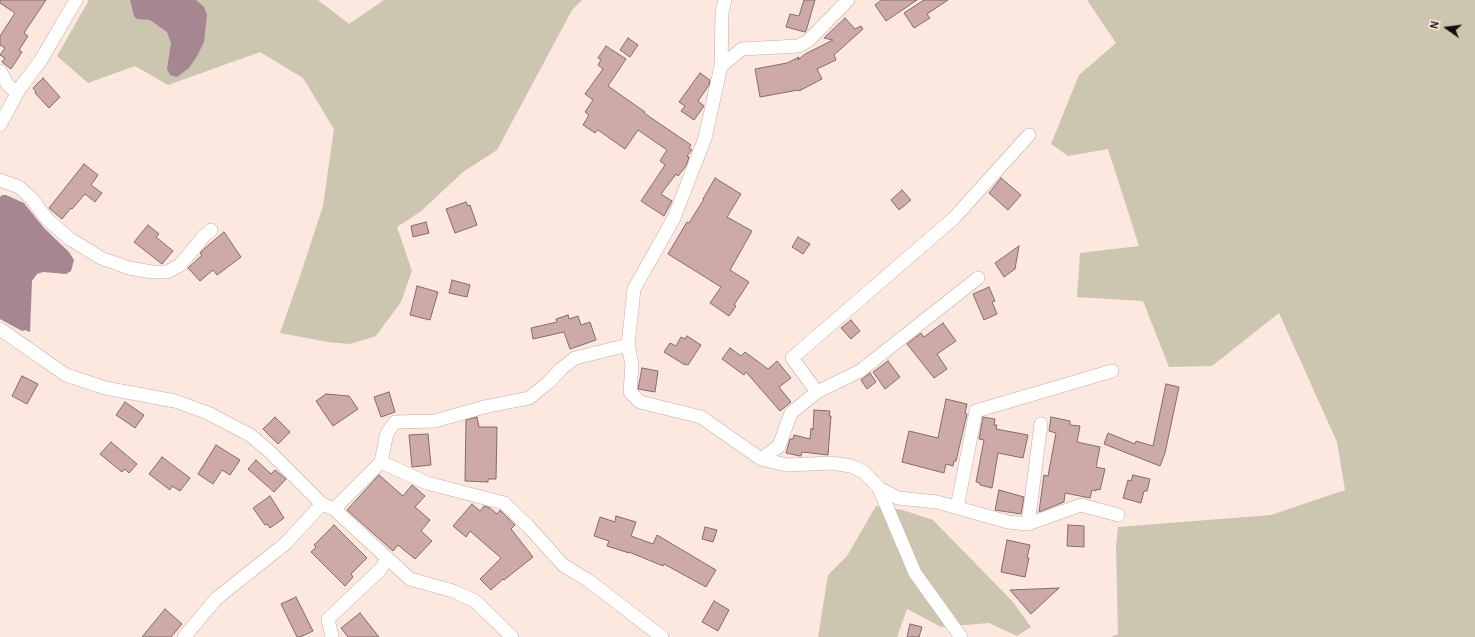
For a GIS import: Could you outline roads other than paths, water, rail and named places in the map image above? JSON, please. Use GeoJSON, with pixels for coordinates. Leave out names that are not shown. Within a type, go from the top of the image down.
{"type":"FeatureCollection","features":[{"type":"Feature","properties":{"kind":"street"},"geometry":{"type":"LineString","coordinates":[[0,125],[17,93],[41,60],[76,0]]}},
{"type":"Feature","properties":{"kind":"street"},"geometry":{"type":"LineString","coordinates":[[725,0],[722,13],[720,66],[705,138],[674,218],[634,289],[628,345],[632,365],[630,392],[640,402],[701,417],[761,459],[787,466],[832,463],[851,466],[864,472],[879,488],[898,498],[937,502],[1008,522],[1028,524],[1081,506],[1118,515]]}},
{"type":"Feature","properties":{"kind":"street"},"geometry":{"type":"LineString","coordinates":[[720,66],[742,49],[798,46],[808,41],[848,0]]}},
{"type":"Feature","properties":{"kind":"street"},"geometry":{"type":"LineString","coordinates":[[0,71],[8,85],[17,93]]}},
{"type":"Feature","properties":{"kind":"street"},"geometry":{"type":"LineString","coordinates":[[817,392],[792,358],[954,218],[1029,135]]}},
{"type":"Feature","properties":{"kind":"street"},"geometry":{"type":"LineString","coordinates":[[0,180],[19,187],[32,199],[47,219],[70,239],[101,258],[129,268],[152,272],[166,272],[180,265],[204,236],[211,230]]}},
{"type":"Feature","properties":{"kind":"street"},"geometry":{"type":"LineString","coordinates":[[761,459],[779,446],[791,413],[817,392],[860,371],[978,278]]}},
{"type":"Feature","properties":{"kind":"street"},"geometry":{"type":"LineString","coordinates":[[0,329],[66,375],[105,388],[175,401],[208,413],[250,435],[410,579],[453,591],[475,601],[512,637]]}},
{"type":"Feature","properties":{"kind":"street"},"geometry":{"type":"LineString","coordinates":[[184,637],[217,598],[285,544],[381,462],[387,433],[395,422],[435,421],[484,407],[529,398],[575,358],[628,345]]}},
{"type":"Feature","properties":{"kind":"street"},"geometry":{"type":"LineString","coordinates":[[958,507],[976,411],[1112,371]]}},
{"type":"Feature","properties":{"kind":"street"},"geometry":{"type":"LineString","coordinates":[[1028,524],[1041,424]]}},
{"type":"Feature","properties":{"kind":"street"},"geometry":{"type":"LineString","coordinates":[[381,462],[427,484],[504,503],[528,526],[563,565],[589,581],[662,637]]}},
{"type":"Feature","properties":{"kind":"street"},"geometry":{"type":"LineString","coordinates":[[879,488],[915,573],[961,637]]}},
{"type":"Feature","properties":{"kind":"street"},"geometry":{"type":"LineString","coordinates":[[332,637],[328,619],[380,570],[387,559]]}}]}
